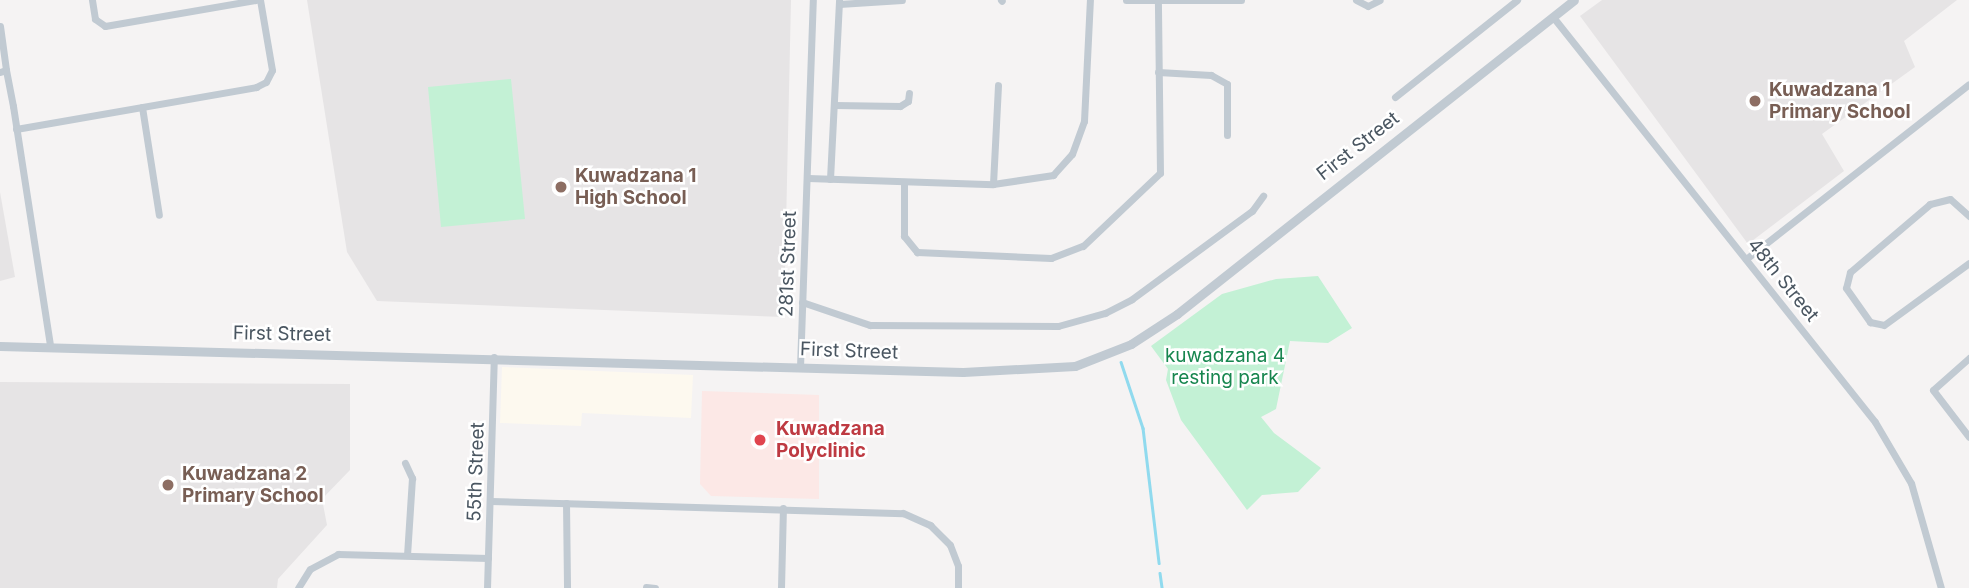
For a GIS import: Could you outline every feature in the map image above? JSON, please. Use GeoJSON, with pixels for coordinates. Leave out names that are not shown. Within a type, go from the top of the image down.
{"type":"FeatureCollection","features":[{"type":"Feature","properties":{"kind":"street"},"geometry":{"type":"LineString","coordinates":[[16,130],[266,82],[272,69],[258,0],[105,26],[95,19],[92,0]]}},
{"type":"Feature","properties":{"kind":"street","name":"281st Street"},"geometry":{"type":"LineString","coordinates":[[800,367],[813,0]]}},
{"type":"Feature","properties":{"kind":"street"},"geometry":{"type":"LineString","coordinates":[[830,179],[839,2],[902,0]]}},
{"type":"Feature","properties":{"kind":"street"},"geometry":{"type":"LineString","coordinates":[[808,178],[993,184],[1053,175],[1072,154],[1084,121],[1090,0]]}},
{"type":"Feature","properties":{"kind":"street"},"geometry":{"type":"LineString","coordinates":[[1126,0],[1241,0]]}},
{"type":"Feature","properties":{"kind":"street"},"geometry":{"type":"LineString","coordinates":[[1356,0],[1368,6],[1380,0]]}},
{"type":"Feature","properties":{"kind":"street"},"geometry":{"type":"LineString","coordinates":[[1395,97],[1517,0]]}},
{"type":"Feature","properties":{"kind":"street","name":"First Street"},"geometry":{"type":"LineString","coordinates":[[0,346],[1040,372],[1075,366],[1131,344],[1177,314],[1574,0]]}},
{"type":"Feature","properties":{"kind":"street"},"geometry":{"type":"LineString","coordinates":[[904,182],[904,236],[911,249],[1051,258],[1069,253],[1142,194],[1160,173],[1158,1]]}},
{"type":"Feature","properties":{"kind":"street","name":"48th Street"},"geometry":{"type":"LineString","coordinates":[[1553,17],[1746,259],[1895,452],[1924,515],[1941,588]]}},
{"type":"Feature","properties":{"kind":"street"},"geometry":{"type":"LineString","coordinates":[[0,26],[3,71],[16,130],[50,346]]}},
{"type":"Feature","properties":{"kind":"street"},"geometry":{"type":"LineString","coordinates":[[1158,72],[1220,78],[1227,84],[1227,135]]}},
{"type":"Feature","properties":{"kind":"street"},"geometry":{"type":"LineString","coordinates":[[993,184],[998,85]]}},
{"type":"Feature","properties":{"kind":"street"},"geometry":{"type":"LineString","coordinates":[[1746,259],[1967,89]]}},
{"type":"Feature","properties":{"kind":"street"},"geometry":{"type":"LineString","coordinates":[[835,105],[900,106],[908,101],[909,93]]}},
{"type":"Feature","properties":{"kind":"street"},"geometry":{"type":"LineString","coordinates":[[142,107],[159,215]]}},
{"type":"Feature","properties":{"kind":"street"},"geometry":{"type":"LineString","coordinates":[[802,302],[870,325],[1058,326],[1105,313],[1132,299],[1252,212],[1264,196]]}},
{"type":"Feature","properties":{"kind":"street"},"geometry":{"type":"LineString","coordinates":[[1969,216],[1950,200],[1930,204],[1858,264],[1846,279],[1846,288],[1870,322],[1884,325],[1969,262]]}},
{"type":"Feature","properties":{"kind":"street","name":"55th Street"},"geometry":{"type":"LineString","coordinates":[[487,588],[494,357]]}},
{"type":"Feature","properties":{"kind":"street"},"geometry":{"type":"LineString","coordinates":[[1969,358],[1933,390],[1969,437]]}},
{"type":"Feature","properties":{"kind":"street"},"geometry":{"type":"LineString","coordinates":[[405,463],[412,478],[407,555]]}},
{"type":"Feature","properties":{"kind":"street"},"geometry":{"type":"LineString","coordinates":[[491,501],[783,508],[916,516],[942,536],[955,553],[958,588]]}},
{"type":"Feature","properties":{"kind":"street"},"geometry":{"type":"LineString","coordinates":[[566,503],[566,588]]}},
{"type":"Feature","properties":{"kind":"street"},"geometry":{"type":"LineString","coordinates":[[781,588],[783,508]]}},
{"type":"Feature","properties":{"kind":"street"},"geometry":{"type":"LineString","coordinates":[[298,588],[310,569],[338,554],[488,558]]}},
{"type":"Feature","properties":{"kind":"street"},"geometry":{"type":"LineString","coordinates":[[646,587],[655,588]]}},
{"type":"Feature","properties":{"kind":"shaded area","name":"Kuwadzana 1 High School"},"geometry":{"type":"Polygon","coordinates":[[[307,0],[791,0],[784,317],[377,301],[347,252],[307,0]]]}},
{"type":"Feature","properties":{"kind":"shaded area","name":"Kuwadzana 1 Primary School"},"geometry":{"type":"Polygon","coordinates":[[[1602,0],[1957,0],[1904,41],[1915,67],[1822,134],[1844,171],[1748,244],[1580,16],[1602,0]]]}},
{"type":"Feature","properties":{"kind":"shaded area"},"geometry":{"type":"Polygon","coordinates":[[[0,192],[15,277],[0,281],[0,192]]]}},
{"type":"Feature","properties":{"kind":"shaded area"},"geometry":{"type":"Polygon","coordinates":[[[502,367],[693,375],[691,418],[582,413],[581,426],[500,423],[502,367]]]}},
{"type":"Feature","properties":{"kind":"shaded area","name":"Kuwadzana 2 Primary School"},"geometry":{"type":"Polygon","coordinates":[[[0,382],[350,384],[350,470],[322,499],[327,525],[278,579],[277,588],[0,588],[0,382]]]}},
{"type":"Feature","properties":{"kind":"shaded area","name":"Kuwadzana Polyclinic"},"geometry":{"type":"Polygon","coordinates":[[[702,391],[819,395],[819,499],[711,496],[700,484],[702,391]]]}},
{"type":"Feature","properties":{"kind":"green space"},"geometry":{"type":"Polygon","coordinates":[[[511,79],[525,219],[441,227],[428,87],[511,79]]]}},
{"type":"Feature","properties":{"kind":"green space","name":"kuwadzana 4 resting park"},"geometry":{"type":"Polygon","coordinates":[[[1318,276],[1352,328],[1328,343],[1290,341],[1276,409],[1261,417],[1274,433],[1321,468],[1298,492],[1262,495],[1247,510],[1181,420],[1166,380],[1168,369],[1151,346],[1222,294],[1276,279],[1318,276]]]}},
{"type":"Feature","properties":{"kind":"waterway"},"geometry":{"type":"LineString","coordinates":[[1121,362],[1143,428],[1159,563]]}},
{"type":"Feature","properties":{"kind":"waterway"},"geometry":{"type":"LineString","coordinates":[[1160,573],[1162,588]]}},
{"type":"Feature","properties":{"kind":"place","name":"Kuwadzana 1 Primary School"},"geometry":{"type":"Point","coordinates":[1755,101]}},
{"type":"Feature","properties":{"kind":"place","name":"Kuwadzana 1 High School"},"geometry":{"type":"Point","coordinates":[561,187]}},
{"type":"Feature","properties":{"kind":"place","name":"Kuwadzana Polyclinic"},"geometry":{"type":"Point","coordinates":[760,440]}},
{"type":"Feature","properties":{"kind":"place","name":"Kuwadzana 2 Primary School"},"geometry":{"type":"Point","coordinates":[168,485]}}]}
